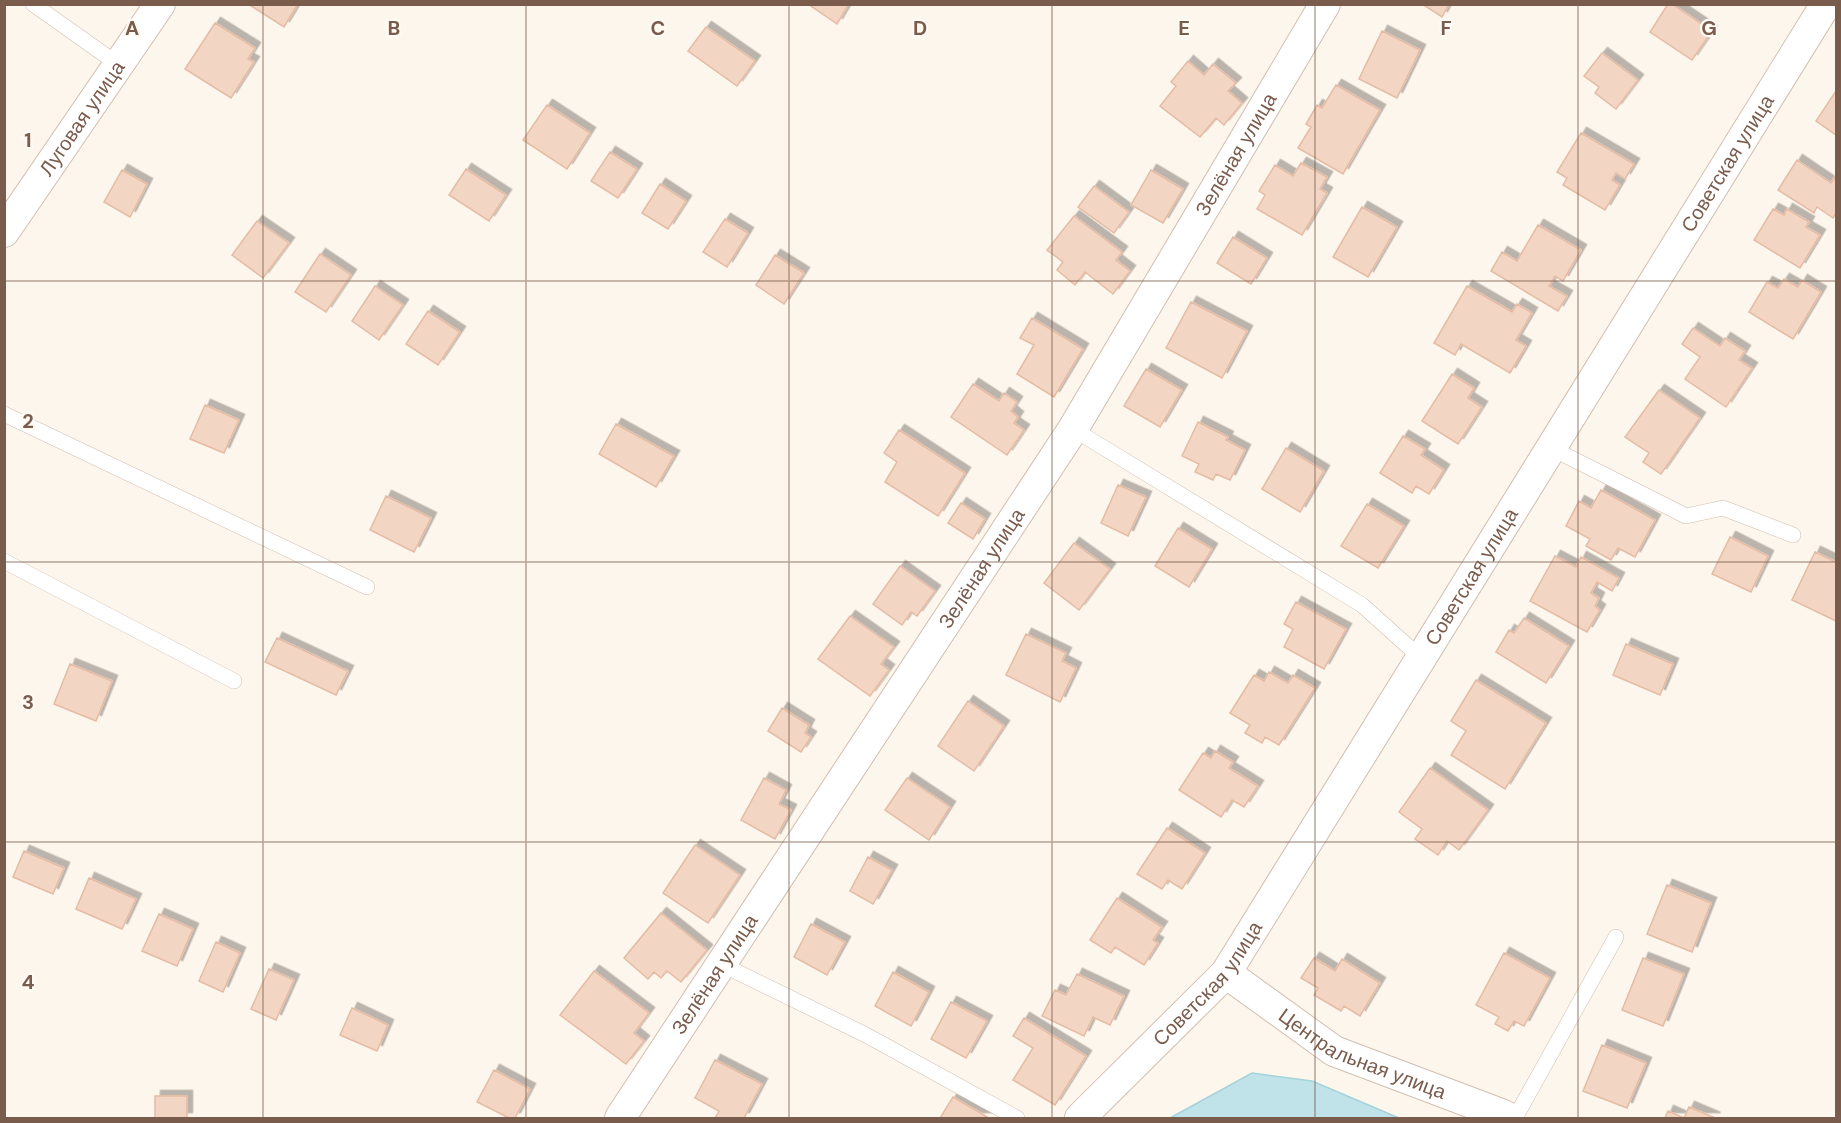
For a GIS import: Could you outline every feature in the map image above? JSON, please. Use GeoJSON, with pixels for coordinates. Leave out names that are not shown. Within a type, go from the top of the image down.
{"type":"FeatureCollection","features":[{"type":"Feature","properties":{"kind":"street","name":"Луговая улица"},"geometry":{"type":"LineString","coordinates":[[4,232],[160,4]]}},
{"type":"Feature","properties":{"kind":"street","name":"Зелёная улица"},"geometry":{"type":"LineString","coordinates":[[620,1119],[1074,429],[1325,4]]}},
{"type":"Feature","properties":{"kind":"street","name":"Советская улица"},"geometry":{"type":"LineString","coordinates":[[1080,1119],[1226,973],[1826,4]]}},
{"type":"Feature","properties":{"kind":"street","name":"Центральная улица"},"geometry":{"type":"LineString","coordinates":[[1226,973],[1334,1051],[1502,1114],[1509,1119]]}},
{"type":"Feature","properties":{"kind":"lane"},"geometry":{"type":"LineString","coordinates":[[33,4],[119,65]]}},
{"type":"Feature","properties":{"kind":"lane"},"geometry":{"type":"LineString","coordinates":[[4,414],[367,587]]}},
{"type":"Feature","properties":{"kind":"lane"},"geometry":{"type":"LineString","coordinates":[[1074,429],[1362,605],[1421,658]]}},
{"type":"Feature","properties":{"kind":"lane"},"geometry":{"type":"LineString","coordinates":[[1551,448],[1686,516],[1723,508],[1793,535]]}},
{"type":"Feature","properties":{"kind":"lane"},"geometry":{"type":"LineString","coordinates":[[4,561],[234,681]]}},
{"type":"Feature","properties":{"kind":"lane"},"geometry":{"type":"LineString","coordinates":[[1515,1119],[1616,937]]}},
{"type":"Feature","properties":{"kind":"lane"},"geometry":{"type":"LineString","coordinates":[[721,964],[866,1035],[1017,1119]]}},
{"type":"Feature","properties":{"kind":"water"},"geometry":{"type":"Polygon","coordinates":[[[1252,1073],[1312,1081],[1399,1118],[1170,1118],[1252,1073]]]}},
{"type":"Feature","properties":{"kind":"building"},"geometry":{"type":"Polygon","coordinates":[[[248,4],[298,4],[284,27],[248,4]]]}},
{"type":"Feature","properties":{"kind":"building"},"geometry":{"type":"Polygon","coordinates":[[[808,4],[849,4],[837,24],[808,4]]]}},
{"type":"Feature","properties":{"kind":"building"},"geometry":{"type":"Polygon","coordinates":[[[1422,4],[1449,4],[1442,17],[1422,4]]]}},
{"type":"Feature","properties":{"kind":"building"},"geometry":{"type":"Polygon","coordinates":[[[1668,4],[1672,4],[1712,31],[1692,60],[1650,32],[1668,4]]]}},
{"type":"Feature","properties":{"kind":"building"},"geometry":{"type":"Polygon","coordinates":[[[215,23],[255,48],[248,59],[254,62],[231,98],[185,69],[215,23]]]}},
{"type":"Feature","properties":{"kind":"building"},"geometry":{"type":"Polygon","coordinates":[[[706,27],[755,61],[737,86],[688,51],[706,27]]]}},
{"type":"Feature","properties":{"kind":"building"},"geometry":{"type":"Polygon","coordinates":[[[1382,31],[1420,50],[1397,98],[1359,79],[1382,31]]]}},
{"type":"Feature","properties":{"kind":"building"},"geometry":{"type":"Polygon","coordinates":[[[1602,53],[1638,80],[1616,109],[1595,93],[1599,87],[1584,76],[1602,53]]]}},
{"type":"Feature","properties":{"kind":"building"},"geometry":{"type":"Polygon","coordinates":[[[1188,61],[1204,75],[1213,64],[1236,83],[1228,91],[1242,103],[1224,125],[1216,118],[1200,137],[1160,106],[1176,86],[1171,82],[1188,61]]]}},
{"type":"Feature","properties":{"kind":"building"},"geometry":{"type":"Polygon","coordinates":[[[1336,85],[1380,110],[1343,174],[1298,148],[1311,127],[1306,124],[1317,105],[1322,108],[1336,85]]]}},
{"type":"Feature","properties":{"kind":"building"},"geometry":{"type":"Polygon","coordinates":[[[1836,91],[1836,135],[1816,121],[1836,91]]]}},
{"type":"Feature","properties":{"kind":"building"},"geometry":{"type":"Polygon","coordinates":[[[547,105],[590,133],[567,169],[523,140],[547,105]]]}},
{"type":"Feature","properties":{"kind":"building"},"geometry":{"type":"Polygon","coordinates":[[[1581,133],[1634,164],[1625,179],[1616,173],[1612,180],[1620,185],[1605,210],[1563,185],[1567,178],[1557,172],[1581,133]]]}},
{"type":"Feature","properties":{"kind":"building"},"geometry":{"type":"Polygon","coordinates":[[[610,152],[637,169],[618,198],[591,181],[610,152]]]}},
{"type":"Feature","properties":{"kind":"building"},"geometry":{"type":"Polygon","coordinates":[[[1797,160],[1831,183],[1836,175],[1836,213],[1833,218],[1817,207],[1814,213],[1778,190],[1797,160]]]}},
{"type":"Feature","properties":{"kind":"building"},"geometry":{"type":"Polygon","coordinates":[[[1301,163],[1327,177],[1320,189],[1327,193],[1302,235],[1257,209],[1265,195],[1259,191],[1275,165],[1293,176],[1301,163]]]}},
{"type":"Feature","properties":{"kind":"building"},"geometry":{"type":"Polygon","coordinates":[[[466,169],[506,195],[489,221],[449,195],[466,169]]]}},
{"type":"Feature","properties":{"kind":"building"},"geometry":{"type":"Polygon","coordinates":[[[122,170],[147,184],[130,217],[104,202],[122,170]]]}},
{"type":"Feature","properties":{"kind":"building"},"geometry":{"type":"Polygon","coordinates":[[[1151,170],[1183,189],[1163,223],[1131,205],[1151,170]]]}},
{"type":"Feature","properties":{"kind":"building"},"geometry":{"type":"Polygon","coordinates":[[[660,184],[686,201],[668,229],[642,213],[660,184]]]}},
{"type":"Feature","properties":{"kind":"building"},"geometry":{"type":"Polygon","coordinates":[[[1094,186],[1129,212],[1114,233],[1078,207],[1094,186]]]}},
{"type":"Feature","properties":{"kind":"building"},"geometry":{"type":"Polygon","coordinates":[[[1362,207],[1397,227],[1368,277],[1333,257],[1362,207]]]}},
{"type":"Feature","properties":{"kind":"building"},"geometry":{"type":"Polygon","coordinates":[[[1773,209],[1784,215],[1787,209],[1809,222],[1806,227],[1820,235],[1800,268],[1754,240],[1773,209]]]}},
{"type":"Feature","properties":{"kind":"building"},"geometry":{"type":"Polygon","coordinates":[[[1074,216],[1122,252],[1116,260],[1130,271],[1113,294],[1085,272],[1075,285],[1057,270],[1063,262],[1047,250],[1074,216]]]}},
{"type":"Feature","properties":{"kind":"building"},"geometry":{"type":"Polygon","coordinates":[[[725,219],[748,233],[727,267],[703,252],[725,219]]]}},
{"type":"Feature","properties":{"kind":"building"},"geometry":{"type":"Polygon","coordinates":[[[257,221],[289,243],[263,278],[232,255],[257,221]]]}},
{"type":"Feature","properties":{"kind":"building"},"geometry":{"type":"Polygon","coordinates":[[[1538,225],[1581,250],[1563,281],[1555,276],[1549,286],[1567,296],[1558,311],[1491,271],[1502,252],[1517,261],[1538,225]]]}},
{"type":"Feature","properties":{"kind":"building"},"geometry":{"type":"Polygon","coordinates":[[[1233,237],[1267,258],[1251,284],[1217,263],[1233,237]]]}},
{"type":"Feature","properties":{"kind":"building"},"geometry":{"type":"Polygon","coordinates":[[[320,254],[351,275],[326,312],[295,292],[320,254]]]}},
{"type":"Feature","properties":{"kind":"building"},"geometry":{"type":"Polygon","coordinates":[[[775,255],[804,273],[784,304],[756,285],[775,255]]]}},
{"type":"Feature","properties":{"kind":"building"},"geometry":{"type":"Polygon","coordinates":[[[1784,279],[1798,287],[1802,280],[1821,292],[1793,339],[1749,312],[1767,282],[1778,288],[1784,279]]]}},
{"type":"Feature","properties":{"kind":"building"},"geometry":{"type":"Polygon","coordinates":[[[375,286],[403,305],[379,340],[352,321],[375,286]]]}},
{"type":"Feature","properties":{"kind":"building"},"geometry":{"type":"Polygon","coordinates":[[[1467,286],[1512,312],[1517,304],[1532,313],[1516,340],[1526,346],[1510,373],[1461,344],[1455,355],[1434,343],[1467,286]]]}},
{"type":"Feature","properties":{"kind":"building"},"geometry":{"type":"Polygon","coordinates":[[[1191,302],[1247,331],[1222,378],[1166,348],[1191,302]]]}},
{"type":"Feature","properties":{"kind":"building"},"geometry":{"type":"Polygon","coordinates":[[[428,311],[460,332],[438,365],[406,344],[428,311]]]}},
{"type":"Feature","properties":{"kind":"building"},"geometry":{"type":"Polygon","coordinates":[[[1032,318],[1083,349],[1054,397],[1017,374],[1034,345],[1020,338],[1032,318]]]}},
{"type":"Feature","properties":{"kind":"building"},"geometry":{"type":"Polygon","coordinates":[[[1693,328],[1720,346],[1725,338],[1745,351],[1739,360],[1752,368],[1726,407],[1685,379],[1700,357],[1682,344],[1693,328]]]}},
{"type":"Feature","properties":{"kind":"building"},"geometry":{"type":"Polygon","coordinates":[[[1146,369],[1182,390],[1160,427],[1124,406],[1146,369]]]}},
{"type":"Feature","properties":{"kind":"building"},"geometry":{"type":"Polygon","coordinates":[[[1452,374],[1474,388],[1468,398],[1482,407],[1458,444],[1422,421],[1452,374]]]}},
{"type":"Feature","properties":{"kind":"building"},"geometry":{"type":"Polygon","coordinates":[[[973,384],[999,401],[1004,393],[1017,402],[1011,411],[1018,417],[1014,423],[1024,430],[1007,455],[951,417],[973,384]]]}},
{"type":"Feature","properties":{"kind":"building"},"geometry":{"type":"Polygon","coordinates":[[[1659,390],[1700,418],[1661,474],[1643,462],[1649,453],[1625,437],[1659,390]]]}},
{"type":"Feature","properties":{"kind":"building"},"geometry":{"type":"Polygon","coordinates":[[[205,405],[239,420],[224,453],[190,439],[205,405]]]}},
{"type":"Feature","properties":{"kind":"building"},"geometry":{"type":"Polygon","coordinates":[[[1198,422],[1228,437],[1226,440],[1245,450],[1230,480],[1216,474],[1213,480],[1195,472],[1199,464],[1182,456],[1198,422]]]}},
{"type":"Feature","properties":{"kind":"building"},"geometry":{"type":"Polygon","coordinates":[[[616,424],[674,456],[656,487],[599,454],[616,424]]]}},
{"type":"Feature","properties":{"kind":"building"},"geometry":{"type":"Polygon","coordinates":[[[899,430],[965,473],[938,516],[885,482],[897,462],[884,453],[899,430]]]}},
{"type":"Feature","properties":{"kind":"building"},"geometry":{"type":"Polygon","coordinates":[[[1403,436],[1425,449],[1421,455],[1444,470],[1429,494],[1416,486],[1412,493],[1380,473],[1403,436]]]}},
{"type":"Feature","properties":{"kind":"building"},"geometry":{"type":"Polygon","coordinates":[[[1286,448],[1324,471],[1300,512],[1262,489],[1286,448]]]}},
{"type":"Feature","properties":{"kind":"building"},"geometry":{"type":"Polygon","coordinates":[[[1118,485],[1146,497],[1128,536],[1101,523],[1118,485]]]}},
{"type":"Feature","properties":{"kind":"building"},"geometry":{"type":"Polygon","coordinates":[[[1601,490],[1655,520],[1635,557],[1618,548],[1611,560],[1586,546],[1590,539],[1566,526],[1579,501],[1591,508],[1601,490]]]}},
{"type":"Feature","properties":{"kind":"building"},"geometry":{"type":"Polygon","coordinates":[[[386,496],[431,518],[414,552],[370,530],[386,496]]]}},
{"type":"Feature","properties":{"kind":"building"},"geometry":{"type":"Polygon","coordinates":[[[961,503],[985,519],[973,539],[948,523],[961,503]]]}},
{"type":"Feature","properties":{"kind":"building"},"geometry":{"type":"Polygon","coordinates":[[[1367,504],[1404,526],[1378,568],[1341,546],[1367,504]]]}},
{"type":"Feature","properties":{"kind":"building"},"geometry":{"type":"Polygon","coordinates":[[[1178,528],[1212,549],[1189,587],[1155,566],[1178,528]]]}},
{"type":"Feature","properties":{"kind":"building"},"geometry":{"type":"Polygon","coordinates":[[[1730,537],[1768,556],[1751,592],[1712,574],[1730,537]]]}},
{"type":"Feature","properties":{"kind":"building"},"geometry":{"type":"Polygon","coordinates":[[[1074,543],[1110,569],[1079,610],[1044,583],[1074,543]]]}},
{"type":"Feature","properties":{"kind":"building"},"geometry":{"type":"Polygon","coordinates":[[[1815,552],[1836,562],[1836,621],[1792,600],[1815,552]]]}},
{"type":"Feature","properties":{"kind":"building"},"geometry":{"type":"Polygon","coordinates":[[[1555,556],[1576,567],[1581,557],[1619,578],[1612,591],[1597,582],[1591,593],[1599,598],[1595,606],[1600,610],[1587,632],[1530,601],[1555,556]]]}},
{"type":"Feature","properties":{"kind":"building"},"geometry":{"type":"Polygon","coordinates":[[[900,566],[935,591],[917,616],[911,612],[902,625],[873,604],[900,566]]]}},
{"type":"Feature","properties":{"kind":"building"},"geometry":{"type":"Polygon","coordinates":[[[1296,602],[1346,629],[1324,669],[1284,647],[1293,629],[1284,624],[1296,602]]]}},
{"type":"Feature","properties":{"kind":"building"},"geometry":{"type":"Polygon","coordinates":[[[850,616],[894,647],[881,664],[889,670],[870,696],[818,659],[850,616]]]}},
{"type":"Feature","properties":{"kind":"building"},"geometry":{"type":"Polygon","coordinates":[[[1524,618],[1569,646],[1546,683],[1496,652],[1509,630],[1514,633],[1524,618]]]}},
{"type":"Feature","properties":{"kind":"building"},"geometry":{"type":"Polygon","coordinates":[[[1026,634],[1066,653],[1062,661],[1076,668],[1060,702],[1006,675],[1026,634]]]}},
{"type":"Feature","properties":{"kind":"building"},"geometry":{"type":"Polygon","coordinates":[[[277,638],[348,671],[336,695],[265,662],[277,638]]]}},
{"type":"Feature","properties":{"kind":"building"},"geometry":{"type":"Polygon","coordinates":[[[1626,644],[1673,664],[1660,695],[1613,675],[1626,644]]]}},
{"type":"Feature","properties":{"kind":"building"},"geometry":{"type":"Polygon","coordinates":[[[70,664],[112,681],[96,721],[54,704],[70,664]]]}},
{"type":"Feature","properties":{"kind":"building"},"geometry":{"type":"Polygon","coordinates":[[[1269,672],[1288,683],[1293,675],[1315,688],[1279,745],[1265,737],[1262,743],[1245,733],[1250,725],[1230,713],[1254,675],[1264,681],[1269,672]]]}},
{"type":"Feature","properties":{"kind":"building"},"geometry":{"type":"Polygon","coordinates":[[[1476,680],[1546,723],[1505,789],[1451,755],[1466,731],[1451,721],[1476,680]]]}},
{"type":"Feature","properties":{"kind":"building"},"geometry":{"type":"Polygon","coordinates":[[[968,701],[1004,726],[974,771],[938,746],[968,701]]]}},
{"type":"Feature","properties":{"kind":"building"},"geometry":{"type":"Polygon","coordinates":[[[782,708],[809,725],[805,733],[811,737],[801,752],[768,731],[782,708]]]}},
{"type":"Feature","properties":{"kind":"building"},"geometry":{"type":"Polygon","coordinates":[[[1215,751],[1233,762],[1229,768],[1258,786],[1244,807],[1232,800],[1221,817],[1179,790],[1203,753],[1211,758],[1215,751]]]}},
{"type":"Feature","properties":{"kind":"building"},"geometry":{"type":"Polygon","coordinates":[[[1430,768],[1488,810],[1459,850],[1447,841],[1438,855],[1415,839],[1422,829],[1399,812],[1430,768]]]}},
{"type":"Feature","properties":{"kind":"building"},"geometry":{"type":"Polygon","coordinates":[[[764,778],[786,790],[779,804],[791,810],[775,839],[741,820],[764,778]]]}},
{"type":"Feature","properties":{"kind":"building"},"geometry":{"type":"Polygon","coordinates":[[[907,778],[950,807],[929,840],[885,810],[907,778]]]}},
{"type":"Feature","properties":{"kind":"building"},"geometry":{"type":"Polygon","coordinates":[[[1167,828],[1205,853],[1182,889],[1168,880],[1162,889],[1137,874],[1167,828]]]}},
{"type":"Feature","properties":{"kind":"building"},"geometry":{"type":"Polygon","coordinates":[[[695,845],[740,875],[708,923],[663,893],[695,845]]]}},
{"type":"Feature","properties":{"kind":"building"},"geometry":{"type":"Polygon","coordinates":[[[24,851],[64,868],[53,894],[13,877],[24,851]]]}},
{"type":"Feature","properties":{"kind":"building"},"geometry":{"type":"Polygon","coordinates":[[[868,857],[892,870],[873,904],[850,891],[868,857]]]}},
{"type":"Feature","properties":{"kind":"building"},"geometry":{"type":"Polygon","coordinates":[[[89,878],[136,899],[122,929],[76,909],[89,878]]]}},
{"type":"Feature","properties":{"kind":"building"},"geometry":{"type":"Polygon","coordinates":[[[1667,885],[1711,903],[1692,952],[1647,934],[1667,885]]]}},
{"type":"Feature","properties":{"kind":"building"},"geometry":{"type":"Polygon","coordinates":[[[1117,898],[1162,927],[1153,940],[1158,943],[1144,965],[1115,947],[1111,953],[1090,940],[1117,898]]]}},
{"type":"Feature","properties":{"kind":"building"},"geometry":{"type":"Polygon","coordinates":[[[661,913],[707,950],[681,982],[667,971],[661,978],[654,972],[648,979],[624,958],[661,913]]]}},
{"type":"Feature","properties":{"kind":"building"},"geometry":{"type":"Polygon","coordinates":[[[159,914],[193,929],[177,966],[142,951],[159,914]]]}},
{"type":"Feature","properties":{"kind":"building"},"geometry":{"type":"Polygon","coordinates":[[[811,924],[845,942],[827,975],[794,957],[811,924]]]}},
{"type":"Feature","properties":{"kind":"building"},"geometry":{"type":"Polygon","coordinates":[[[216,942],[240,953],[223,992],[199,981],[216,942]]]}},
{"type":"Feature","properties":{"kind":"building"},"geometry":{"type":"Polygon","coordinates":[[[1504,953],[1550,978],[1524,1026],[1514,1021],[1508,1031],[1495,1024],[1499,1017],[1476,1005],[1504,953]]]}},
{"type":"Feature","properties":{"kind":"building"},"geometry":{"type":"Polygon","coordinates":[[[1314,958],[1335,971],[1342,959],[1380,983],[1360,1016],[1344,1006],[1341,1011],[1314,995],[1318,988],[1301,978],[1314,958]]]}},
{"type":"Feature","properties":{"kind":"building"},"geometry":{"type":"Polygon","coordinates":[[[1643,958],[1684,974],[1663,1026],[1622,1010],[1643,958]]]}},
{"type":"Feature","properties":{"kind":"building"},"geometry":{"type":"Polygon","coordinates":[[[269,969],[294,980],[276,1020],[251,1009],[269,969]]]}},
{"type":"Feature","properties":{"kind":"building"},"geometry":{"type":"Polygon","coordinates":[[[594,971],[649,1013],[634,1033],[644,1041],[626,1064],[560,1015],[594,971]]]}},
{"type":"Feature","properties":{"kind":"building"},"geometry":{"type":"Polygon","coordinates":[[[893,972],[929,992],[911,1026],[875,1006],[893,972]]]}},
{"type":"Feature","properties":{"kind":"building"},"geometry":{"type":"Polygon","coordinates":[[[1077,974],[1124,996],[1110,1025],[1093,1017],[1084,1036],[1042,1016],[1055,990],[1066,995],[1077,974]]]}},
{"type":"Feature","properties":{"kind":"building"},"geometry":{"type":"Polygon","coordinates":[[[951,1002],[987,1021],[966,1058],[931,1039],[951,1002]]]}},
{"type":"Feature","properties":{"kind":"building"},"geometry":{"type":"Polygon","coordinates":[[[352,1008],[388,1025],[377,1051],[340,1035],[352,1008]]]}},
{"type":"Feature","properties":{"kind":"building"},"geometry":{"type":"Polygon","coordinates":[[[1024,1018],[1086,1056],[1055,1105],[1013,1080],[1033,1048],[1013,1036],[1024,1018]]]}},
{"type":"Feature","properties":{"kind":"building"},"geometry":{"type":"Polygon","coordinates":[[[1602,1045],[1646,1063],[1627,1108],[1583,1091],[1602,1045]]]}},
{"type":"Feature","properties":{"kind":"building"},"geometry":{"type":"Polygon","coordinates":[[[715,1060],[762,1084],[744,1118],[715,1118],[719,1111],[695,1098],[715,1060]]]}},
{"type":"Feature","properties":{"kind":"building"},"geometry":{"type":"Polygon","coordinates":[[[494,1070],[530,1089],[515,1118],[509,1118],[477,1102],[494,1070]]]}},
{"type":"Feature","properties":{"kind":"building"},"geometry":{"type":"Polygon","coordinates":[[[155,1096],[187,1096],[187,1118],[155,1118],[155,1096]]]}},
{"type":"Feature","properties":{"kind":"building"},"geometry":{"type":"Polygon","coordinates":[[[953,1097],[989,1118],[940,1118],[953,1097]]]}},
{"type":"Feature","properties":{"kind":"building"},"geometry":{"type":"Polygon","coordinates":[[[1689,1107],[1715,1118],[1684,1118],[1689,1107]]]}},
{"type":"Feature","properties":{"kind":"building"},"geometry":{"type":"Polygon","coordinates":[[[1668,1111],[1684,1118],[1665,1118],[1668,1111]]]}}]}
